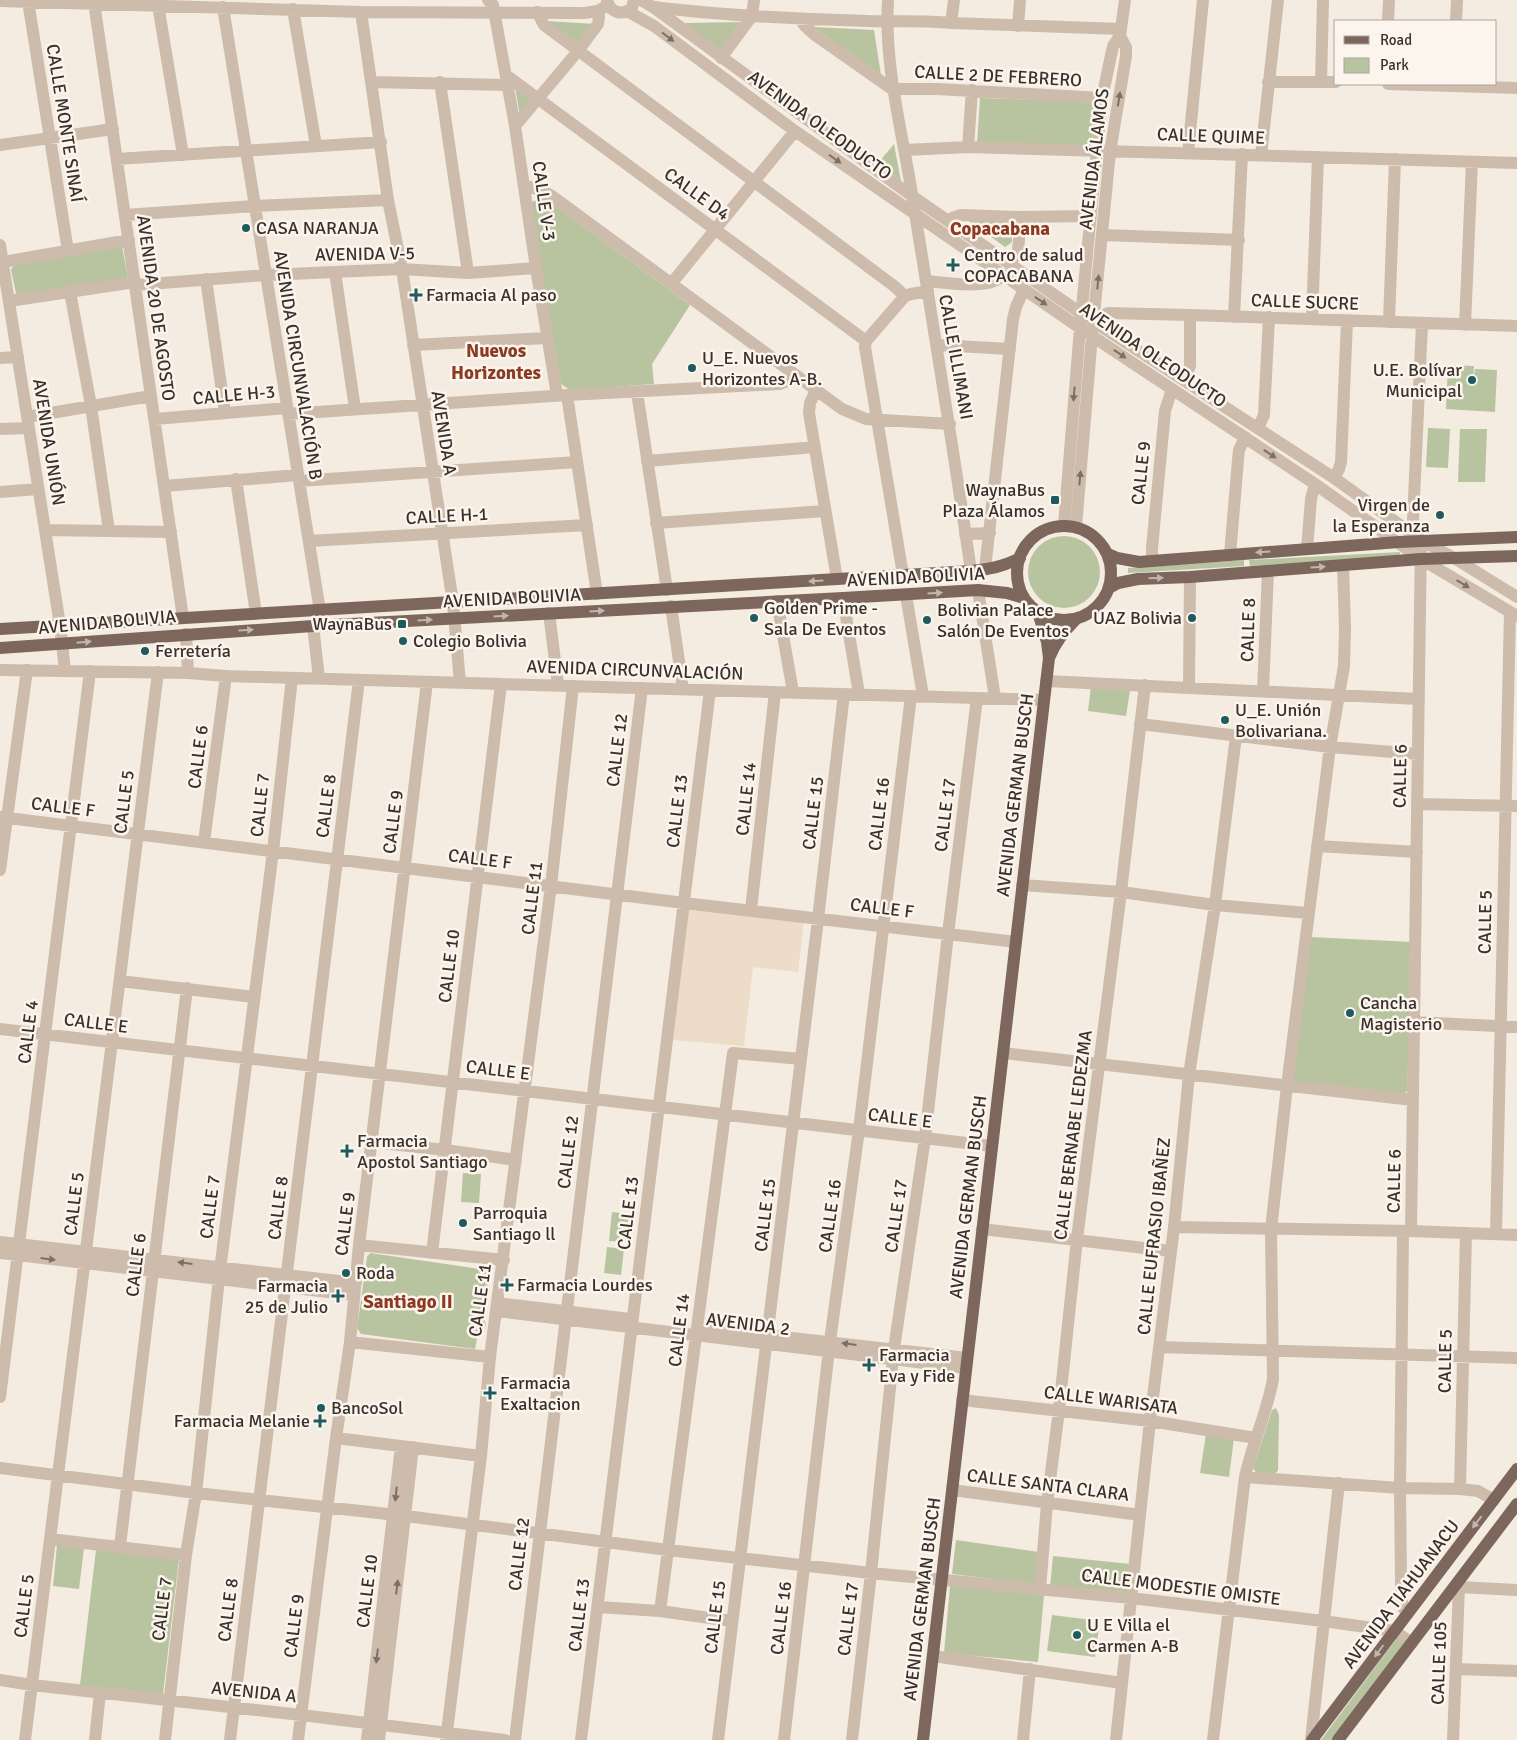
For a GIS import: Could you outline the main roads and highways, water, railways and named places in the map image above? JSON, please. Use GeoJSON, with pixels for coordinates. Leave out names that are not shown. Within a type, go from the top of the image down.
{"type":"FeatureCollection","features":[{"type":"Feature","properties":{"kind":"main road"},"geometry":{"type":"LineString","coordinates":[[1054,526],[1070,526],[1095,537],[1108,554],[1112,574],[1109,588],[1098,606],[1092,611],[1077,618],[1058,620],[1038,612],[1024,598],[1017,578],[1020,558],[1024,549],[1036,535],[1054,526]]}},
{"type":"Feature","properties":{"kind":"main road"},"geometry":{"type":"LineString","coordinates":[[1108,554],[1139,562],[1421,540],[1517,537]]}},
{"type":"Feature","properties":{"kind":"main road"},"geometry":{"type":"LineString","coordinates":[[1109,588],[1118,583],[1138,579],[1190,577],[1421,559],[1517,556]]}},
{"type":"Feature","properties":{"kind":"main road","name":"AVENIDA BOLIVIA"},"geometry":{"type":"LineString","coordinates":[[0,629],[971,571],[1005,565],[1020,558]]}},
{"type":"Feature","properties":{"kind":"main road","name":"AVENIDA BOLIVIA"},"geometry":{"type":"LineString","coordinates":[[0,648],[313,626],[978,590],[1007,593],[1024,598]]}},
{"type":"Feature","properties":{"kind":"main road","name":"AVENIDA GERMAN BUSCH"},"geometry":{"type":"LineString","coordinates":[[1038,612],[1047,642],[1049,658]]}},
{"type":"Feature","properties":{"kind":"main road","name":"AVENIDA GERMAN BUSCH"},"geometry":{"type":"LineString","coordinates":[[923,1740],[1049,658],[1055,643],[1077,618]]}},
{"type":"Feature","properties":{"kind":"main road","name":"AVENIDA TIAHUANACU"},"geometry":{"type":"LineString","coordinates":[[1312,1740],[1517,1468]]}},
{"type":"Feature","properties":{"kind":"main road"},"geometry":{"type":"LineString","coordinates":[[1338,1740],[1457,1586],[1517,1504]]}},
{"type":"Feature","properties":{"kind":"place","name":"CASA NARANJA"},"geometry":{"type":"Point","coordinates":[246,228]}},
{"type":"Feature","properties":{"kind":"place","name":"Centro de salud COPACABANA"},"geometry":{"type":"Point","coordinates":[953,265]}},
{"type":"Feature","properties":{"kind":"place","name":"Farmacia Al paso"},"geometry":{"type":"Point","coordinates":[416,295]}},
{"type":"Feature","properties":{"kind":"place","name":"U_E. Nuevos Horizontes A-B."},"geometry":{"type":"Point","coordinates":[692,368]}},
{"type":"Feature","properties":{"kind":"place","name":"U.E. Bolívar Municipal"},"geometry":{"type":"Point","coordinates":[1472,380]}},
{"type":"Feature","properties":{"kind":"place","name":"WaynaBus Plaza Álamos"},"geometry":{"type":"Point","coordinates":[1055,500]}},
{"type":"Feature","properties":{"kind":"place","name":"Virgen de la Esperanza"},"geometry":{"type":"Point","coordinates":[1440,515]}},
{"type":"Feature","properties":{"kind":"place","name":"Golden Prime - Sala De Eventos"},"geometry":{"type":"Point","coordinates":[754,618]}},
{"type":"Feature","properties":{"kind":"place","name":"UAZ Bolivia"},"geometry":{"type":"Point","coordinates":[1192,618]}},
{"type":"Feature","properties":{"kind":"place","name":"Bolivian Palace Salón De Eventos"},"geometry":{"type":"Point","coordinates":[927,620]}},
{"type":"Feature","properties":{"kind":"place","name":"WaynaBus"},"geometry":{"type":"Point","coordinates":[402,624]}},
{"type":"Feature","properties":{"kind":"place","name":"Colegio Bolivia"},"geometry":{"type":"Point","coordinates":[403,641]}},
{"type":"Feature","properties":{"kind":"place","name":"Ferretería"},"geometry":{"type":"Point","coordinates":[145,651]}},
{"type":"Feature","properties":{"kind":"place","name":"U_E. Unión Bolivariana."},"geometry":{"type":"Point","coordinates":[1225,720]}},
{"type":"Feature","properties":{"kind":"place","name":"Cancha Magisterio"},"geometry":{"type":"Point","coordinates":[1350,1013]}},
{"type":"Feature","properties":{"kind":"place","name":"Farmacia Apostol Santiago"},"geometry":{"type":"Point","coordinates":[347,1151]}},
{"type":"Feature","properties":{"kind":"place","name":"Parroquia Santiago ll"},"geometry":{"type":"Point","coordinates":[463,1223]}},
{"type":"Feature","properties":{"kind":"place","name":"Roda"},"geometry":{"type":"Point","coordinates":[346,1273]}},
{"type":"Feature","properties":{"kind":"place","name":"Farmacia Lourdes"},"geometry":{"type":"Point","coordinates":[507,1285]}},
{"type":"Feature","properties":{"kind":"place","name":"Farmacia 25 de Julio"},"geometry":{"type":"Point","coordinates":[338,1296]}},
{"type":"Feature","properties":{"kind":"place","name":"Farmacia Eva y Fide"},"geometry":{"type":"Point","coordinates":[869,1365]}},
{"type":"Feature","properties":{"kind":"place","name":"Farmacia Exaltacion"},"geometry":{"type":"Point","coordinates":[490,1393]}},
{"type":"Feature","properties":{"kind":"place","name":"BancoSol"},"geometry":{"type":"Point","coordinates":[321,1408]}},
{"type":"Feature","properties":{"kind":"place","name":"Farmacia Melanie"},"geometry":{"type":"Point","coordinates":[320,1421]}},
{"type":"Feature","properties":{"kind":"place","name":"U E Villa el Carmen A-B"},"geometry":{"type":"Point","coordinates":[1077,1635]}},
{"type":"Feature","properties":{"kind":"district","name":"Copacabana"},"geometry":{"type":"Point","coordinates":[1000,228]}},
{"type":"Feature","properties":{"kind":"district","name":"Nuevos Horizontes"},"geometry":{"type":"Point","coordinates":[496,361]}},
{"type":"Feature","properties":{"kind":"district","name":"Santiago II"},"geometry":{"type":"Point","coordinates":[408,1301]}}]}
